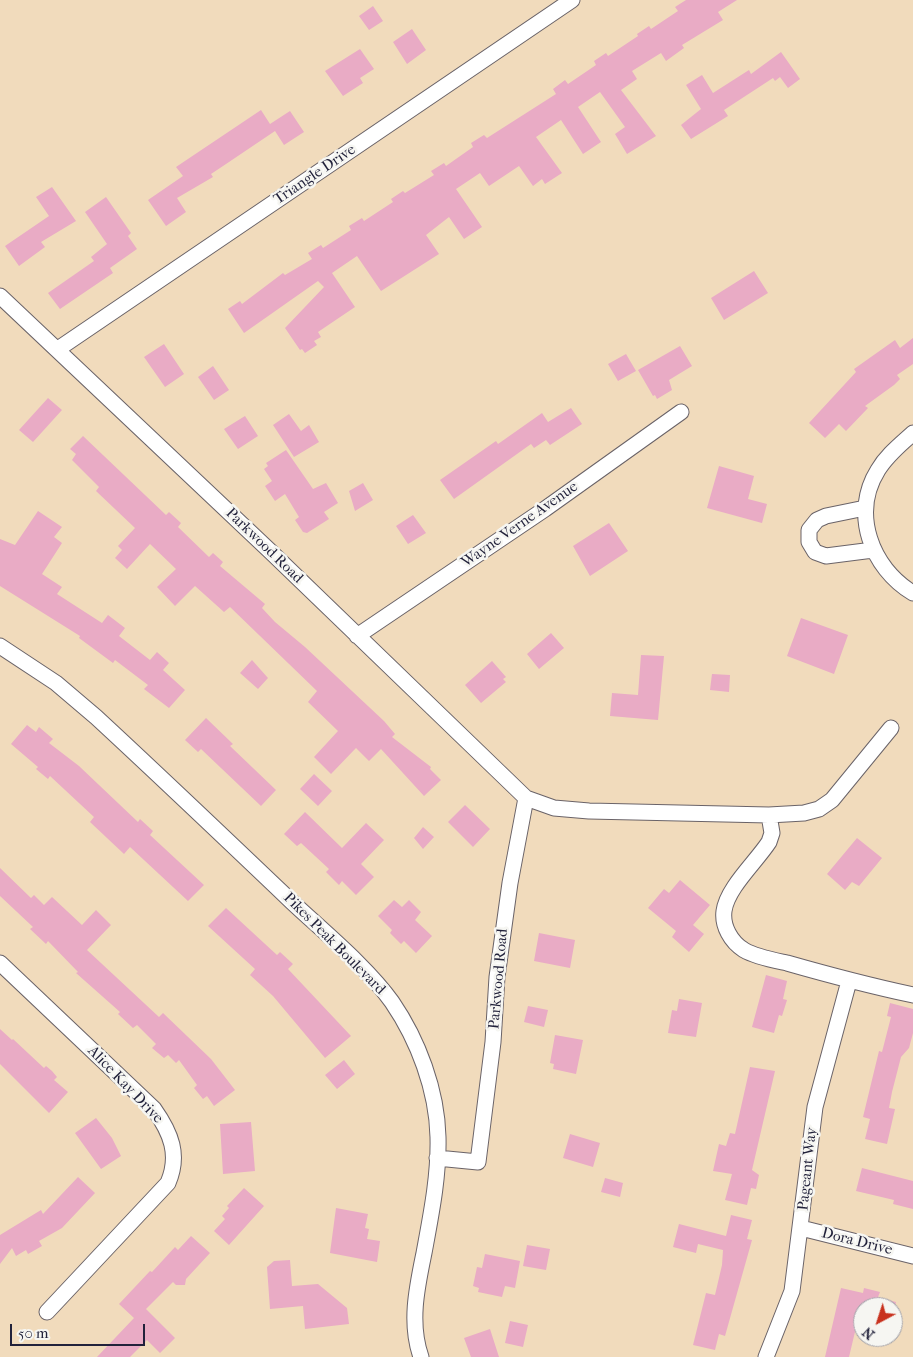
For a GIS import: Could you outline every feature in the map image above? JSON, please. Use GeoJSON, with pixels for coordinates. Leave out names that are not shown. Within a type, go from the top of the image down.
{"type":"FeatureCollection","features":[{"type":"Feature","properties":{"kind":"street","name":"Triangle Drive"},"geometry":{"type":"LineString","coordinates":[[58,349],[572,0]]}},
{"type":"Feature","properties":{"kind":"street","name":"Parkwood Road"},"geometry":{"type":"LineString","coordinates":[[0,296],[58,349],[526,798],[554,808],[589,811],[769,815],[804,813],[819,809],[832,800],[892,728]]}},
{"type":"Feature","properties":{"kind":"street","name":"Wayne Verne Avenue"},"geometry":{"type":"LineString","coordinates":[[357,636],[545,509],[681,412]]}},
{"type":"Feature","properties":{"kind":"street"},"geometry":{"type":"LineString","coordinates":[[913,433],[888,456],[877,471],[870,487],[866,508],[867,531],[872,550],[881,566],[896,581],[913,593]]}},
{"type":"Feature","properties":{"kind":"street"},"geometry":{"type":"LineString","coordinates":[[866,508],[826,516],[817,520],[809,530],[809,542],[816,552],[826,556],[872,550]]}},
{"type":"Feature","properties":{"kind":"street","name":"Pikes Peak Boulevard"},"geometry":{"type":"LineString","coordinates":[[0,646],[56,683],[96,717],[346,953],[391,1000],[418,1048],[436,1114],[437,1158],[415,1307],[415,1332],[421,1357]]}},
{"type":"Feature","properties":{"kind":"street","name":"Parkwood Road"},"geometry":{"type":"LineString","coordinates":[[437,1158],[478,1162],[493,1042],[497,977],[510,883],[526,798]]}},
{"type":"Feature","properties":{"kind":"street"},"geometry":{"type":"LineString","coordinates":[[769,815],[772,833],[769,842],[727,897],[723,912],[727,932],[745,951],[849,981],[913,995]]}},
{"type":"Feature","properties":{"kind":"street","name":"Alice Kay Drive"},"geometry":{"type":"LineString","coordinates":[[0,963],[154,1109],[164,1124],[174,1150],[174,1162],[168,1183],[47,1312]]}},
{"type":"Feature","properties":{"kind":"street","name":"Pageant Way"},"geometry":{"type":"LineString","coordinates":[[766,1357],[792,1291],[815,1107],[849,981]]}},
{"type":"Feature","properties":{"kind":"street","name":"Dora Drive"},"geometry":{"type":"LineString","coordinates":[[801,1228],[913,1256]]}},
{"type":"Feature","properties":{"kind":"building"},"geometry":{"type":"Polygon","coordinates":[[[686,0],[737,0],[718,12],[723,20],[682,45],[684,48],[666,61],[661,53],[632,71],[637,79],[621,90],[656,136],[627,154],[615,134],[625,127],[600,92],[578,107],[601,142],[583,154],[561,120],[536,137],[562,173],[545,184],[542,179],[533,186],[519,166],[489,186],[480,173],[456,189],[482,227],[464,239],[449,217],[426,235],[439,254],[381,291],[357,256],[332,273],[355,307],[318,332],[321,337],[314,341],[317,345],[305,353],[302,349],[300,350],[285,328],[324,287],[318,281],[244,333],[228,309],[240,301],[242,304],[283,273],[285,275],[312,259],[308,253],[321,245],[323,248],[351,230],[349,226],[362,218],[364,221],[393,202],[391,199],[403,191],[405,193],[434,175],[431,171],[444,163],[446,166],[473,147],[471,143],[484,135],[487,138],[556,94],[553,89],[565,80],[568,84],[596,65],[594,61],[606,53],[608,56],[638,36],[637,34],[649,26],[651,29],[678,11],[675,7],[686,0]]]}},
{"type":"Feature","properties":{"kind":"building"},"geometry":{"type":"Polygon","coordinates":[[[373,6],[383,21],[369,30],[359,16],[373,6]]]}},
{"type":"Feature","properties":{"kind":"building"},"geometry":{"type":"Polygon","coordinates":[[[412,29],[426,50],[407,64],[393,42],[412,29]]]}},
{"type":"Feature","properties":{"kind":"building"},"geometry":{"type":"Polygon","coordinates":[[[360,49],[374,69],[360,78],[363,83],[343,96],[325,71],[360,49]]]}},
{"type":"Feature","properties":{"kind":"building"},"geometry":{"type":"Polygon","coordinates":[[[781,52],[800,79],[788,88],[780,77],[775,81],[773,78],[724,110],[728,116],[691,139],[681,125],[701,109],[686,85],[702,75],[713,93],[749,70],[751,74],[781,52]]]}},
{"type":"Feature","properties":{"kind":"building"},"geometry":{"type":"Polygon","coordinates":[[[261,110],[270,124],[290,111],[304,132],[284,145],[275,131],[211,174],[213,177],[177,198],[186,212],[166,226],[148,200],[183,176],[176,167],[261,110]]]}},
{"type":"Feature","properties":{"kind":"building"},"geometry":{"type":"Polygon","coordinates":[[[52,187],[76,221],[41,242],[45,247],[19,266],[5,246],[49,216],[36,197],[52,187]]]}},
{"type":"Feature","properties":{"kind":"building"},"geometry":{"type":"Polygon","coordinates":[[[106,197],[131,233],[128,236],[137,249],[110,268],[113,273],[60,309],[48,293],[94,261],[91,257],[107,244],[85,212],[106,197]]]}},
{"type":"Feature","properties":{"kind":"building"},"geometry":{"type":"Polygon","coordinates":[[[754,271],[768,293],[724,320],[711,298],[754,271]]]}},
{"type":"Feature","properties":{"kind":"building"},"geometry":{"type":"Polygon","coordinates":[[[913,338],[913,364],[897,375],[900,379],[894,385],[865,406],[868,408],[846,431],[839,424],[825,438],[809,423],[856,372],[854,369],[895,340],[900,348],[913,338]]]}},
{"type":"Feature","properties":{"kind":"building"},"geometry":{"type":"Polygon","coordinates":[[[164,344],[184,374],[165,387],[144,357],[164,344]]]}},
{"type":"Feature","properties":{"kind":"building"},"geometry":{"type":"Polygon","coordinates":[[[680,346],[692,366],[669,380],[672,390],[657,399],[655,395],[653,396],[638,370],[680,346]]]}},
{"type":"Feature","properties":{"kind":"building"},"geometry":{"type":"Polygon","coordinates":[[[626,354],[636,371],[618,381],[608,364],[626,354]]]}},
{"type":"Feature","properties":{"kind":"building"},"geometry":{"type":"Polygon","coordinates":[[[213,366],[229,390],[214,400],[198,377],[213,366]]]}},
{"type":"Feature","properties":{"kind":"building"},"geometry":{"type":"Polygon","coordinates":[[[48,398],[62,410],[33,442],[19,430],[48,398]]]}},
{"type":"Feature","properties":{"kind":"building"},"geometry":{"type":"Polygon","coordinates":[[[571,408],[582,424],[550,445],[546,440],[534,448],[531,444],[454,499],[440,480],[496,441],[498,444],[542,413],[548,422],[571,408]]]}},
{"type":"Feature","properties":{"kind":"building"},"geometry":{"type":"Polygon","coordinates":[[[289,414],[301,431],[309,425],[319,442],[294,457],[273,425],[289,414]]]}},
{"type":"Feature","properties":{"kind":"building"},"geometry":{"type":"Polygon","coordinates":[[[245,416],[258,436],[238,449],[224,429],[245,416]]]}},
{"type":"Feature","properties":{"kind":"building"},"geometry":{"type":"Polygon","coordinates":[[[83,436],[166,515],[169,512],[181,523],[178,527],[209,557],[213,553],[223,562],[220,566],[265,604],[262,608],[275,622],[305,647],[384,721],[395,734],[392,737],[431,767],[430,769],[441,780],[424,796],[381,749],[369,761],[356,748],[331,774],[314,757],[338,731],[308,702],[317,691],[230,607],[224,612],[195,586],[175,606],[157,587],[176,569],[150,544],[127,569],[115,558],[122,550],[118,546],[135,528],[96,491],[99,487],[72,460],[76,454],[70,449],[83,436]]]}},
{"type":"Feature","properties":{"kind":"building"},"geometry":{"type":"Polygon","coordinates":[[[286,450],[313,489],[326,483],[338,503],[324,512],[329,519],[307,533],[303,532],[295,520],[299,517],[285,494],[275,501],[265,486],[272,481],[264,469],[268,466],[266,463],[286,450]]]}},
{"type":"Feature","properties":{"kind":"building"},"geometry":{"type":"Polygon","coordinates":[[[719,466],[754,476],[748,499],[767,504],[762,523],[707,508],[719,466]]]}},
{"type":"Feature","properties":{"kind":"building"},"geometry":{"type":"Polygon","coordinates":[[[363,483],[373,500],[355,511],[349,491],[363,483]]]}},
{"type":"Feature","properties":{"kind":"building"},"geometry":{"type":"Polygon","coordinates":[[[38,511],[62,527],[54,537],[62,543],[42,574],[62,587],[57,594],[102,623],[108,615],[125,628],[119,636],[150,660],[157,652],[169,663],[163,670],[185,690],[169,708],[144,689],[148,685],[115,660],[113,663],[79,638],[80,636],[0,586],[0,539],[15,545],[38,511]]]}},
{"type":"Feature","properties":{"kind":"building"},"geometry":{"type":"Polygon","coordinates":[[[413,515],[426,533],[408,544],[396,526],[413,515]]]}},
{"type":"Feature","properties":{"kind":"building"},"geometry":{"type":"Polygon","coordinates":[[[609,523],[628,551],[590,576],[573,546],[609,523]]]}},
{"type":"Feature","properties":{"kind":"building"},"geometry":{"type":"Polygon","coordinates":[[[801,618],[848,635],[834,674],[787,656],[801,618]]]}},
{"type":"Feature","properties":{"kind":"building"},"geometry":{"type":"Polygon","coordinates":[[[551,633],[564,648],[539,669],[527,654],[551,633]]]}},
{"type":"Feature","properties":{"kind":"building"},"geometry":{"type":"Polygon","coordinates":[[[641,655],[664,656],[658,720],[610,716],[612,693],[638,695],[641,655]]]}},
{"type":"Feature","properties":{"kind":"building"},"geometry":{"type":"Polygon","coordinates":[[[252,660],[268,678],[258,689],[240,673],[252,660]]]}},
{"type":"Feature","properties":{"kind":"building"},"geometry":{"type":"Polygon","coordinates":[[[492,661],[506,677],[503,679],[506,682],[481,703],[465,685],[492,661]]]}},
{"type":"Feature","properties":{"kind":"building"},"geometry":{"type":"Polygon","coordinates":[[[712,674],[730,675],[729,692],[710,690],[712,674]]]}},
{"type":"Feature","properties":{"kind":"building"},"geometry":{"type":"Polygon","coordinates":[[[206,718],[233,744],[230,746],[276,790],[261,806],[201,749],[198,752],[185,740],[206,718]]]}},
{"type":"Feature","properties":{"kind":"building"},"geometry":{"type":"Polygon","coordinates":[[[27,725],[36,732],[39,727],[53,739],[49,743],[79,766],[138,822],[140,819],[153,831],[150,835],[204,885],[188,901],[130,847],[124,854],[90,822],[94,817],[50,776],[48,779],[36,769],[38,767],[11,744],[27,725]]]}},
{"type":"Feature","properties":{"kind":"building"},"geometry":{"type":"Polygon","coordinates":[[[314,774],[332,791],[318,806],[300,789],[314,774]]]}},
{"type":"Feature","properties":{"kind":"building"},"geometry":{"type":"Polygon","coordinates":[[[465,805],[490,829],[473,847],[448,822],[465,805]]]}},
{"type":"Feature","properties":{"kind":"building"},"geometry":{"type":"Polygon","coordinates":[[[305,812],[342,848],[366,823],[384,840],[361,864],[374,877],[356,895],[342,881],[339,885],[326,872],[329,869],[301,843],[297,846],[284,834],[305,812]]]}},
{"type":"Feature","properties":{"kind":"building"},"geometry":{"type":"Polygon","coordinates":[[[423,827],[434,837],[423,849],[414,838],[423,827]]]}},
{"type":"Feature","properties":{"kind":"building"},"geometry":{"type":"Polygon","coordinates":[[[857,838],[882,858],[859,886],[852,882],[845,890],[827,874],[857,838]]]}},
{"type":"Feature","properties":{"kind":"building"},"geometry":{"type":"Polygon","coordinates":[[[0,868],[31,898],[34,895],[44,905],[52,897],[82,925],[96,910],[111,925],[87,950],[159,1017],[163,1013],[211,1059],[235,1090],[214,1106],[207,1096],[203,1099],[194,1088],[197,1085],[179,1060],[176,1063],[168,1055],[164,1058],[152,1048],[156,1044],[137,1025],[133,1028],[118,1014],[120,1012],[76,973],[78,972],[48,941],[46,944],[30,929],[33,927],[0,896],[0,868]]]}},
{"type":"Feature","properties":{"kind":"building"},"geometry":{"type":"Polygon","coordinates":[[[680,880],[710,905],[693,925],[704,934],[689,952],[672,937],[676,931],[648,908],[664,889],[669,893],[680,880]]]}},
{"type":"Feature","properties":{"kind":"building"},"geometry":{"type":"Polygon","coordinates":[[[394,900],[402,907],[409,900],[421,912],[415,920],[432,936],[416,953],[404,941],[401,944],[390,933],[392,930],[378,916],[394,900]]]}},
{"type":"Feature","properties":{"kind":"building"},"geometry":{"type":"Polygon","coordinates":[[[226,908],[277,955],[280,952],[293,964],[288,969],[351,1036],[325,1058],[273,996],[250,975],[255,969],[208,926],[226,908]]]}},
{"type":"Feature","properties":{"kind":"building"},"geometry":{"type":"Polygon","coordinates":[[[539,933],[575,940],[570,968],[534,961],[539,933]]]}},
{"type":"Feature","properties":{"kind":"building"},"geometry":{"type":"Polygon","coordinates":[[[766,975],[787,981],[783,999],[787,1000],[782,1016],[779,1015],[774,1033],[752,1027],[766,975]]]}},
{"type":"Feature","properties":{"kind":"building"},"geometry":{"type":"Polygon","coordinates":[[[679,999],[702,1003],[696,1037],[668,1033],[672,1010],[677,1011],[679,999]]]}},
{"type":"Feature","properties":{"kind":"building"},"geometry":{"type":"Polygon","coordinates":[[[890,1003],[913,1009],[913,1033],[909,1048],[901,1057],[892,1092],[889,1108],[895,1109],[887,1144],[865,1139],[870,1119],[863,1117],[879,1051],[882,1052],[891,1017],[887,1016],[890,1003]]]}},
{"type":"Feature","properties":{"kind":"building"},"geometry":{"type":"Polygon","coordinates":[[[528,1006],[548,1010],[544,1027],[524,1022],[528,1006]]]}},
{"type":"Feature","properties":{"kind":"building"},"geometry":{"type":"Polygon","coordinates":[[[0,1029],[44,1068],[46,1066],[52,1071],[57,1077],[54,1080],[68,1092],[49,1113],[0,1064],[0,1029]]]}},
{"type":"Feature","properties":{"kind":"building"},"geometry":{"type":"Polygon","coordinates":[[[555,1035],[583,1040],[576,1074],[553,1069],[554,1064],[550,1063],[555,1035]]]}},
{"type":"Feature","properties":{"kind":"building"},"geometry":{"type":"Polygon","coordinates":[[[344,1060],[355,1074],[337,1089],[325,1075],[344,1060]]]}},
{"type":"Feature","properties":{"kind":"building"},"geometry":{"type":"Polygon","coordinates":[[[750,1067],[775,1071],[752,1170],[759,1175],[756,1189],[751,1188],[747,1205],[725,1200],[732,1174],[713,1171],[719,1144],[726,1146],[730,1133],[735,1134],[750,1067]]]}},
{"type":"Feature","properties":{"kind":"building"},"geometry":{"type":"Polygon","coordinates":[[[96,1118],[112,1138],[121,1156],[101,1169],[75,1133],[96,1118]]]}},
{"type":"Feature","properties":{"kind":"building"},"geometry":{"type":"Polygon","coordinates":[[[251,1122],[255,1171],[223,1174],[220,1124],[251,1122]]]}},
{"type":"Feature","properties":{"kind":"building"},"geometry":{"type":"Polygon","coordinates":[[[570,1134],[600,1143],[593,1167],[563,1158],[570,1134]]]}},
{"type":"Feature","properties":{"kind":"building"},"geometry":{"type":"Polygon","coordinates":[[[862,1168],[913,1181],[913,1209],[893,1204],[894,1200],[856,1191],[862,1168]]]}},
{"type":"Feature","properties":{"kind":"building"},"geometry":{"type":"Polygon","coordinates":[[[78,1177],[95,1193],[62,1228],[39,1241],[42,1246],[28,1254],[26,1250],[16,1256],[12,1248],[0,1264],[0,1235],[41,1210],[43,1214],[78,1177]]]}},
{"type":"Feature","properties":{"kind":"building"},"geometry":{"type":"Polygon","coordinates":[[[605,1178],[623,1183],[620,1197],[601,1192],[605,1178]]]}},
{"type":"Feature","properties":{"kind":"building"},"geometry":{"type":"Polygon","coordinates":[[[244,1188],[264,1206],[229,1245],[214,1231],[225,1219],[222,1216],[229,1208],[227,1206],[244,1188]]]}},
{"type":"Feature","properties":{"kind":"building"},"geometry":{"type":"Polygon","coordinates":[[[336,1208],[368,1214],[365,1228],[369,1229],[367,1239],[380,1241],[377,1262],[330,1253],[336,1208]]]}},
{"type":"Feature","properties":{"kind":"building"},"geometry":{"type":"Polygon","coordinates":[[[731,1215],[752,1220],[747,1239],[752,1240],[725,1336],[719,1334],[715,1350],[693,1345],[706,1293],[715,1295],[722,1265],[723,1250],[698,1244],[696,1253],[673,1247],[679,1224],[726,1236],[731,1215]]]}},
{"type":"Feature","properties":{"kind":"building"},"geometry":{"type":"Polygon","coordinates":[[[191,1236],[210,1253],[186,1279],[185,1285],[176,1285],[173,1282],[146,1309],[175,1338],[160,1353],[147,1340],[130,1357],[97,1357],[134,1318],[119,1304],[175,1247],[178,1250],[191,1236]]]}},
{"type":"Feature","properties":{"kind":"building"},"geometry":{"type":"Polygon","coordinates":[[[527,1245],[550,1249],[546,1270],[523,1266],[527,1245]]]}},
{"type":"Feature","properties":{"kind":"building"},"geometry":{"type":"Polygon","coordinates":[[[485,1254],[520,1261],[515,1288],[505,1286],[502,1297],[478,1292],[479,1288],[473,1286],[477,1267],[482,1268],[485,1254]]]}},
{"type":"Feature","properties":{"kind":"building"},"geometry":{"type":"Polygon","coordinates":[[[290,1260],[292,1286],[318,1284],[347,1308],[349,1324],[305,1329],[303,1306],[270,1309],[267,1267],[274,1261],[290,1260]]]}},
{"type":"Feature","properties":{"kind":"building"},"geometry":{"type":"Polygon","coordinates":[[[841,1288],[863,1293],[864,1288],[880,1292],[878,1297],[853,1297],[853,1340],[849,1357],[825,1357],[841,1288]]]}},
{"type":"Feature","properties":{"kind":"building"},"geometry":{"type":"Polygon","coordinates":[[[510,1321],[528,1325],[523,1347],[505,1343],[510,1321]]]}},
{"type":"Feature","properties":{"kind":"building"},"geometry":{"type":"Polygon","coordinates":[[[490,1329],[499,1357],[471,1357],[464,1338],[490,1329]]]}}]}
